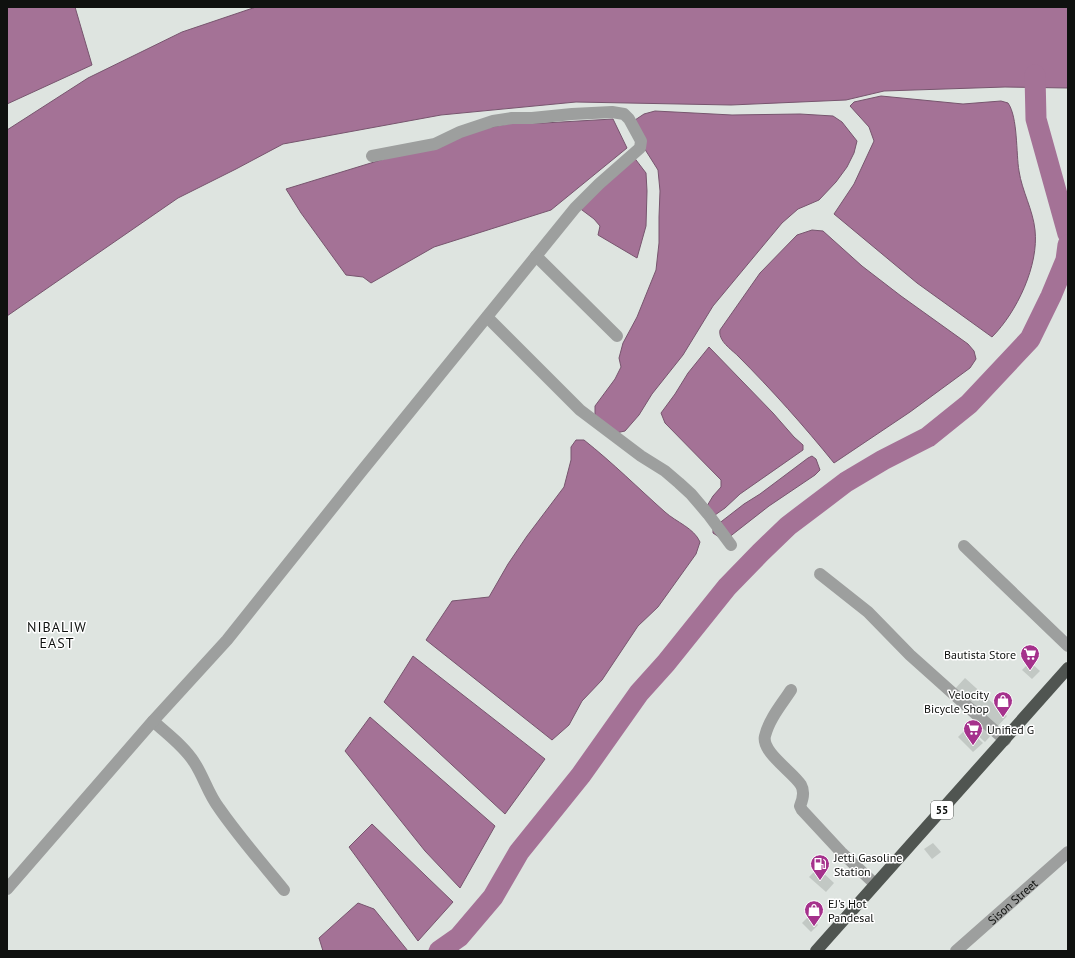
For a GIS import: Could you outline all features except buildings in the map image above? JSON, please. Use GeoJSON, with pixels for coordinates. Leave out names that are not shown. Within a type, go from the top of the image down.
{"type":"FeatureCollection","features":[{"type":"Feature","properties":{"kind":"highway","name":"55"},"geometry":{"type":"LineString","coordinates":[[816,951],[1068,668]]}},
{"type":"Feature","properties":{"kind":"street"},"geometry":{"type":"LineString","coordinates":[[7,890],[153,721],[227,640],[575,208],[599,184],[640,148],[641,141],[629,119],[624,114],[619,112],[572,114],[532,118],[512,118],[493,121],[460,132],[436,144],[372,156]]}},
{"type":"Feature","properties":{"kind":"street"},"geometry":{"type":"LineString","coordinates":[[536,256],[617,336]]}},
{"type":"Feature","properties":{"kind":"street"},"geometry":{"type":"LineString","coordinates":[[487,317],[580,410],[641,456],[665,471],[691,494],[731,545]]}},
{"type":"Feature","properties":{"kind":"street"},"geometry":{"type":"LineString","coordinates":[[964,546],[1068,646]]}},
{"type":"Feature","properties":{"kind":"street"},"geometry":{"type":"LineString","coordinates":[[820,574],[868,612],[910,655],[1004,740]]}},
{"type":"Feature","properties":{"kind":"street"},"geometry":{"type":"LineString","coordinates":[[791,690],[772,719],[764,738],[767,748],[801,785],[803,798],[800,806],[802,810],[841,852],[875,884]]}},
{"type":"Feature","properties":{"kind":"street"},"geometry":{"type":"LineString","coordinates":[[153,721],[190,756],[218,808],[284,890]]}},
{"type":"Feature","properties":{"kind":"street","name":"Sison Street"},"geometry":{"type":"LineString","coordinates":[[956,951],[1068,852]]}},
{"type":"Feature","properties":{"kind":"shaded area"},"geometry":{"type":"Polygon","coordinates":[[[7,7],[75,7],[92,65],[7,104],[7,7]]]}},
{"type":"Feature","properties":{"kind":"shaded area"},"geometry":{"type":"Polygon","coordinates":[[[256,7],[1068,7],[1068,88],[1005,87],[884,91],[846,100],[731,105],[576,102],[441,115],[283,144],[178,198],[7,316],[7,130],[88,78],[182,32],[256,7]]]}},
{"type":"Feature","properties":{"kind":"shaded area"},"geometry":{"type":"Polygon","coordinates":[[[881,96],[963,104],[1001,101],[1008,103],[1011,109],[1014,117],[1019,171],[1022,186],[1034,223],[1035,244],[1030,273],[1018,301],[1010,315],[992,337],[917,283],[834,214],[854,184],[874,141],[869,127],[850,106],[854,102],[881,96]]]}},
{"type":"Feature","properties":{"kind":"shaded area"},"geometry":{"type":"Polygon","coordinates":[[[655,111],[732,115],[800,114],[833,116],[842,122],[857,141],[854,153],[847,167],[836,182],[819,200],[798,209],[782,223],[713,306],[683,355],[652,394],[639,415],[625,431],[616,433],[595,416],[595,406],[615,379],[621,367],[619,358],[623,343],[637,317],[656,270],[659,243],[660,191],[658,170],[629,124],[644,114],[655,111]]]}},
{"type":"Feature","properties":{"kind":"shaded area"},"geometry":{"type":"Polygon","coordinates":[[[613,119],[627,148],[551,210],[434,247],[371,283],[363,277],[346,275],[301,213],[286,189],[482,129],[512,123],[544,123],[613,119]]]}},
{"type":"Feature","properties":{"kind":"shaded area"},"geometry":{"type":"Polygon","coordinates":[[[633,156],[646,173],[647,191],[646,226],[637,258],[598,235],[600,226],[594,219],[578,207],[633,156]]]}},
{"type":"Feature","properties":{"kind":"shaded area"},"geometry":{"type":"Polygon","coordinates":[[[812,230],[823,231],[862,266],[968,344],[974,351],[976,359],[970,368],[910,412],[834,463],[775,395],[723,341],[720,334],[720,330],[760,273],[797,235],[812,230]]]}},
{"type":"Feature","properties":{"kind":"shaded area"},"geometry":{"type":"Polygon","coordinates":[[[709,347],[803,445],[803,450],[740,494],[715,515],[707,506],[721,487],[721,480],[665,423],[661,413],[688,373],[709,347]]]}},
{"type":"Feature","properties":{"kind":"shaded area"},"geometry":{"type":"Polygon","coordinates":[[[576,440],[584,440],[595,449],[669,516],[694,533],[700,542],[696,554],[658,607],[638,626],[602,680],[582,701],[569,725],[552,740],[426,640],[452,601],[489,597],[508,564],[527,536],[564,487],[571,460],[571,447],[576,440]]]}},
{"type":"Feature","properties":{"kind":"shaded area"},"geometry":{"type":"Polygon","coordinates":[[[812,456],[816,459],[820,470],[815,475],[769,506],[728,538],[719,537],[713,533],[713,528],[812,456]]]}},
{"type":"Feature","properties":{"kind":"shaded area"},"geometry":{"type":"Polygon","coordinates":[[[413,656],[545,759],[505,814],[384,702],[413,656]]]}},
{"type":"Feature","properties":{"kind":"shaded area"},"geometry":{"type":"Polygon","coordinates":[[[370,717],[495,826],[460,888],[425,851],[345,751],[370,717]]]}},
{"type":"Feature","properties":{"kind":"shaded area"},"geometry":{"type":"Polygon","coordinates":[[[372,824],[453,902],[418,941],[349,847],[372,824]]]}},
{"type":"Feature","properties":{"kind":"shaded area"},"geometry":{"type":"Polygon","coordinates":[[[358,903],[374,909],[408,951],[323,951],[319,938],[358,903]]]}},
{"type":"Feature","properties":{"kind":"waterway"},"geometry":{"type":"LineString","coordinates":[[1035,75],[1036,119],[1068,234]]}},
{"type":"Feature","properties":{"kind":"waterway"},"geometry":{"type":"LineString","coordinates":[[439,951],[459,937],[493,897],[519,852],[581,775],[639,693],[666,663],[727,587],[788,526],[846,482],[883,460],[928,437],[969,404],[1030,339],[1051,296],[1066,260],[1068,245]]}},
{"type":"Feature","properties":{"kind":"place","name":"Bautista Store"},"geometry":{"type":"Point","coordinates":[1030,671]}},
{"type":"Feature","properties":{"kind":"place","name":"Velocity Bicycle Shop"},"geometry":{"type":"Point","coordinates":[1003,718]}},
{"type":"Feature","properties":{"kind":"place","name":"Unified G"},"geometry":{"type":"Point","coordinates":[973,746]}},
{"type":"Feature","properties":{"kind":"place","name":"Jetti Gasoline Station"},"geometry":{"type":"Point","coordinates":[820,881]}},
{"type":"Feature","properties":{"kind":"place","name":"EJ's Hot Pandesal"},"geometry":{"type":"Point","coordinates":[814,927]}},
{"type":"Feature","properties":{"kind":"district","name":"NIBALIW EAST"},"geometry":{"type":"Point","coordinates":[57,636]}}]}
